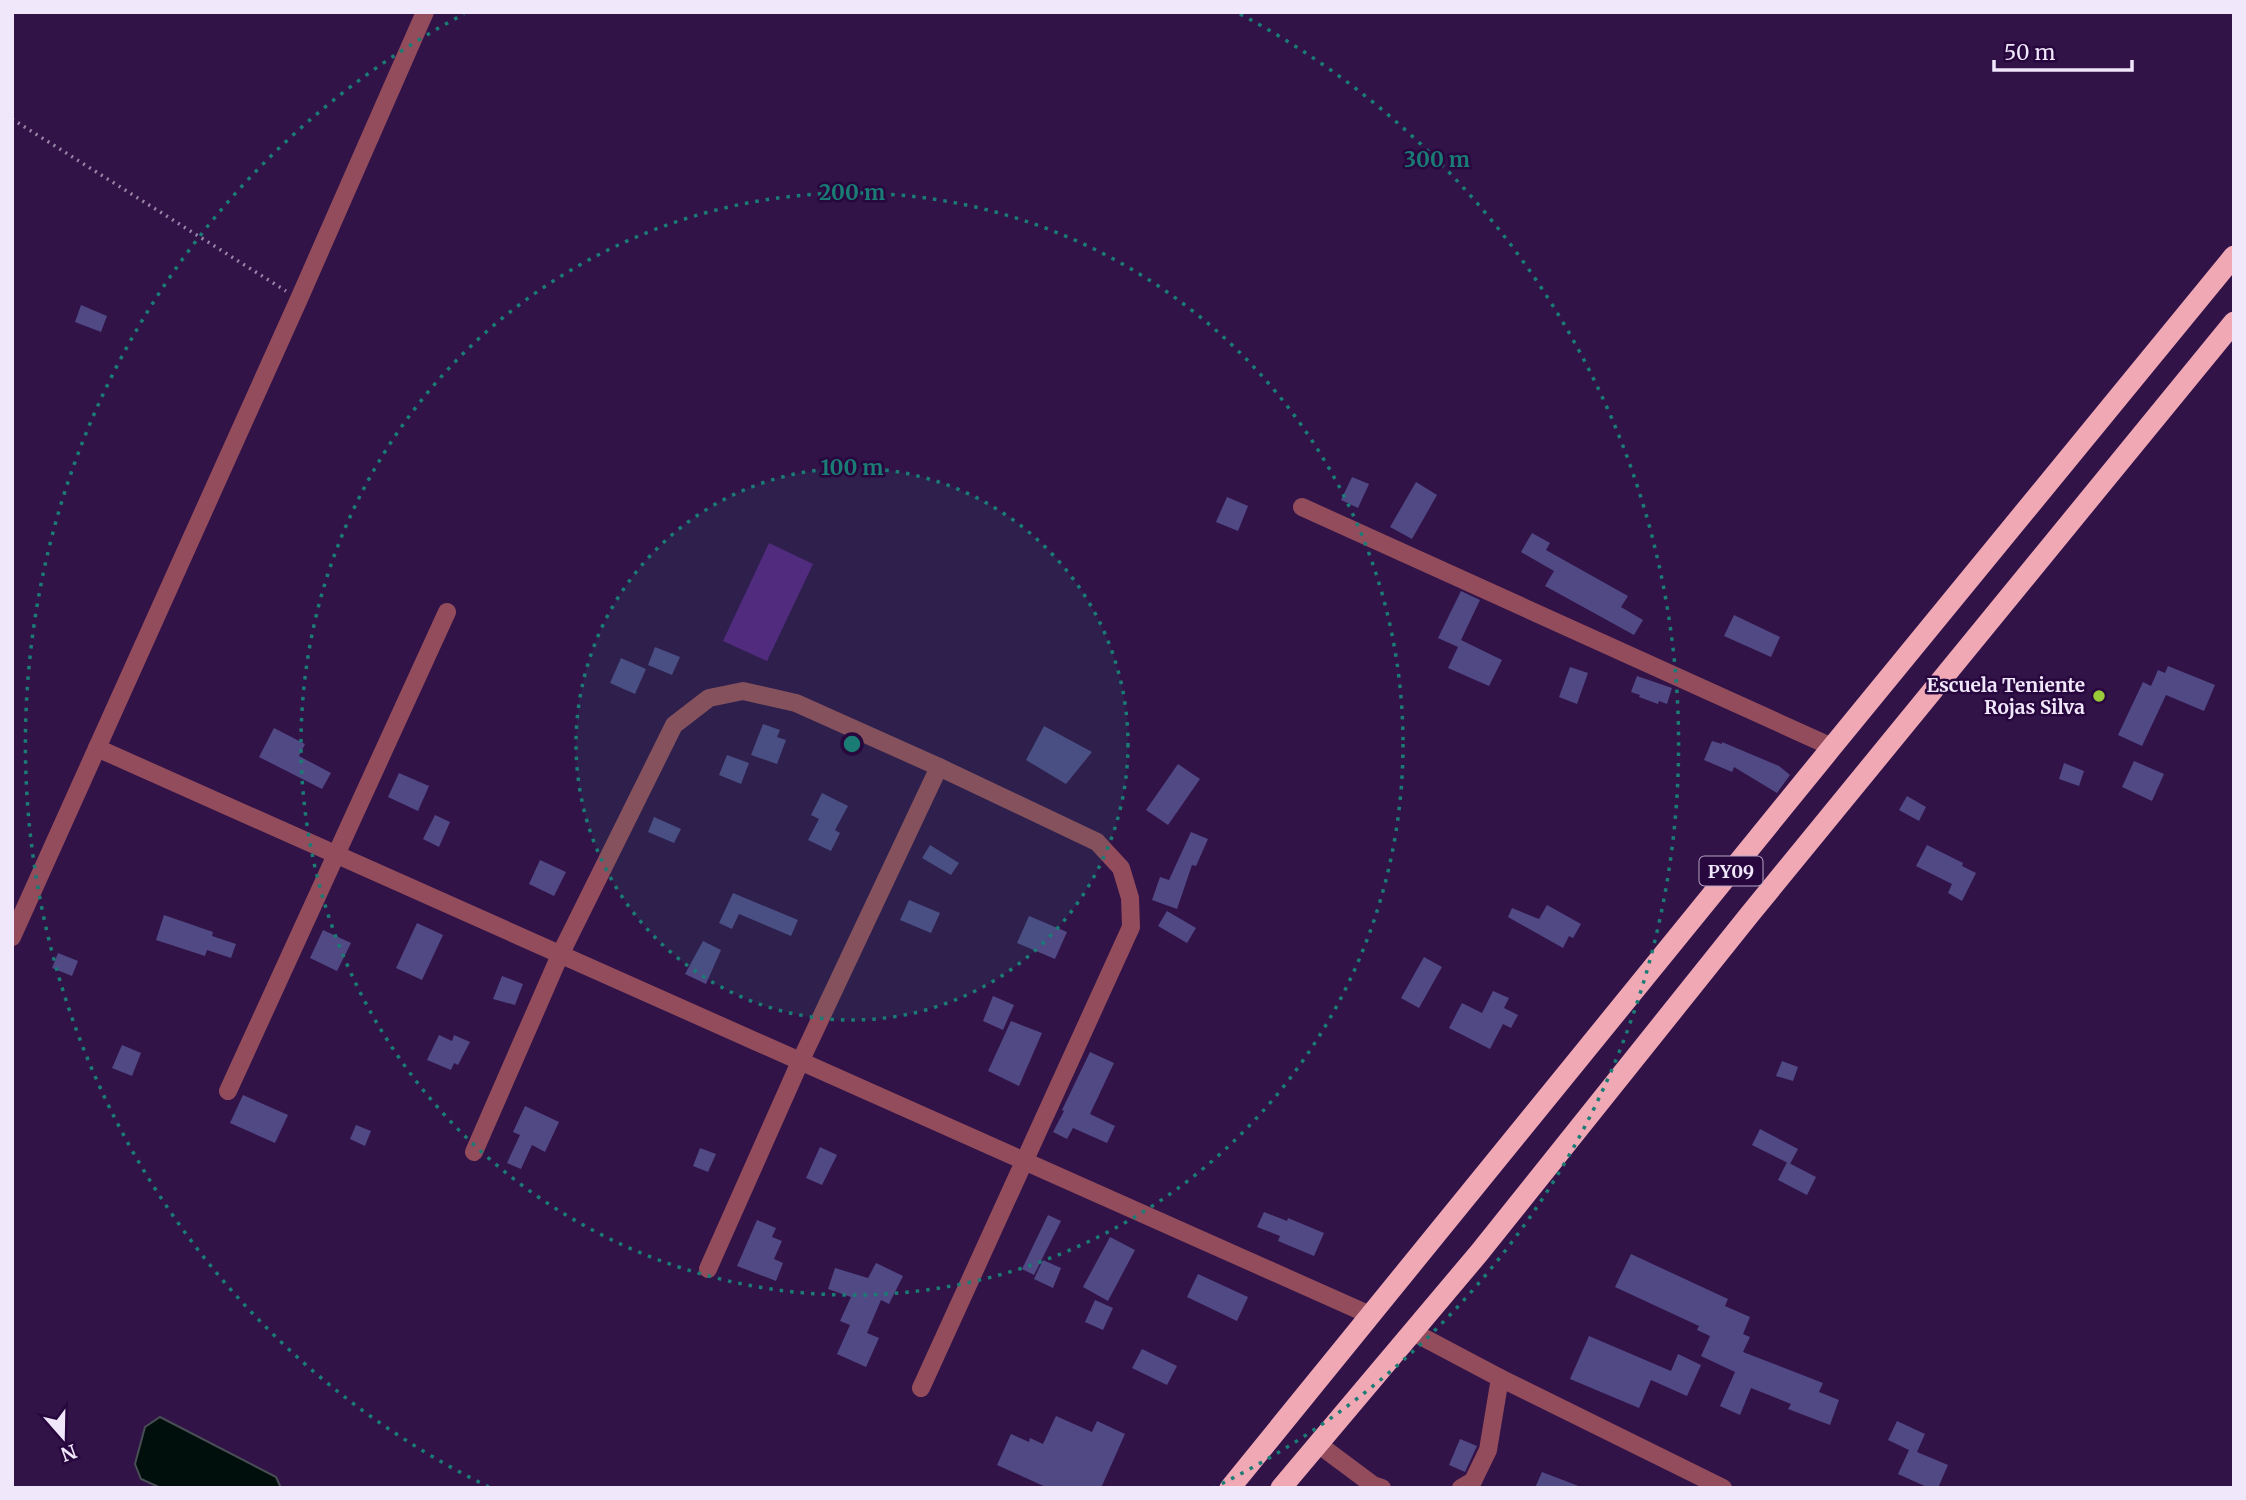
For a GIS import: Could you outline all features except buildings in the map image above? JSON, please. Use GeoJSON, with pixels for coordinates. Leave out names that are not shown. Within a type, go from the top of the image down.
{"type":"FeatureCollection","features":[{"type":"Feature","properties":{"kind":"highway","name":"PY09"},"geometry":{"type":"LineString","coordinates":[[1230,1488],[2234,256]]}},
{"type":"Feature","properties":{"kind":"highway","name":"PY09"},"geometry":{"type":"LineString","coordinates":[[1281,1488],[1479,1253],[1750,914],[2234,322]]}},
{"type":"Feature","properties":{"kind":"street"},"geometry":{"type":"LineString","coordinates":[[12,937],[425,12]]}},
{"type":"Feature","properties":{"kind":"street"},"geometry":{"type":"LineString","coordinates":[[1302,507],[1832,747]]}},
{"type":"Feature","properties":{"kind":"street"},"geometry":{"type":"LineString","coordinates":[[229,1091],[447,612]]}},
{"type":"Feature","properties":{"kind":"street"},"geometry":{"type":"LineString","coordinates":[[474,1152],[560,955],[674,726],[709,698],[743,691],[796,703],[939,766],[1097,842],[1121,868],[1130,898],[1131,927],[921,1388]]}},
{"type":"Feature","properties":{"kind":"street"},"geometry":{"type":"LineString","coordinates":[[97,748],[1370,1315]]}},
{"type":"Feature","properties":{"kind":"street"},"geometry":{"type":"LineString","coordinates":[[708,1269],[800,1062],[939,766]]}},
{"type":"Feature","properties":{"kind":"street"},"geometry":{"type":"LineString","coordinates":[[1413,1332],[1723,1488]]}},
{"type":"Feature","properties":{"kind":"street"},"geometry":{"type":"LineString","coordinates":[[1461,1488],[1474,1480],[1488,1450],[1500,1378]]}},
{"type":"Feature","properties":{"kind":"street"},"geometry":{"type":"LineString","coordinates":[[1318,1444],[1373,1485],[1382,1488]]}},
{"type":"Feature","properties":{"kind":"path"},"geometry":{"type":"LineString","coordinates":[[12,119],[299,299]]}},
{"type":"Feature","properties":{"kind":"shaded area"},"geometry":{"type":"Polygon","coordinates":[[[769,543],[813,564],[767,661],[723,641],[769,543]]]}},
{"type":"Feature","properties":{"kind":"shaded area"},"geometry":{"type":"Polygon","coordinates":[[[160,1417],[276,1477],[281,1488],[161,1488],[141,1479],[135,1464],[145,1427],[160,1417]]]}},
{"type":"Feature","properties":{"kind":"place","name":"Escuela Teniente Rojas Silva"},"geometry":{"type":"Point","coordinates":[2099,696]}}]}
